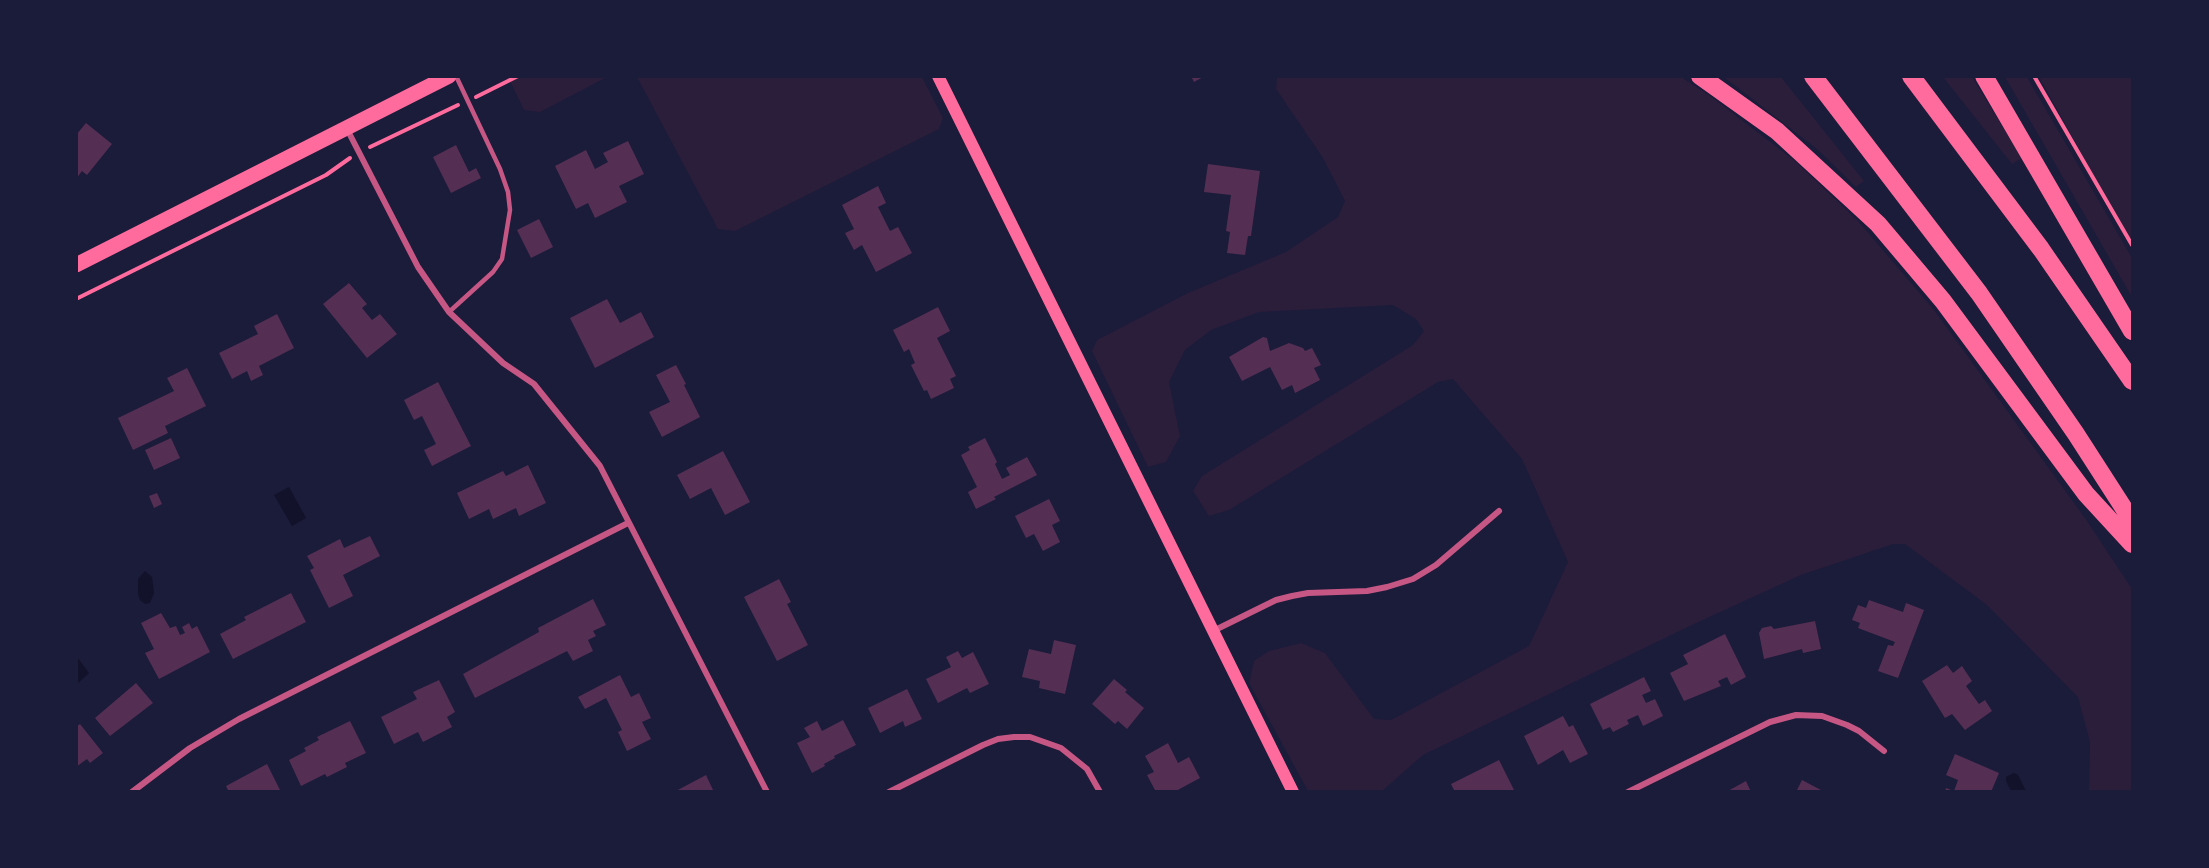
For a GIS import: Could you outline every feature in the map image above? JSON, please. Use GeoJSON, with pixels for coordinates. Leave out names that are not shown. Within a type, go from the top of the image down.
{"type":"FeatureCollection","features":[{"type":"Feature","properties":{"kind":"highway"},"geometry":{"type":"LineString","coordinates":[[1700,76],[1776,131],[1878,224],[1943,301],[2086,494],[2133,544]]}},
{"type":"Feature","properties":{"kind":"highway"},"geometry":{"type":"LineString","coordinates":[[1813,76],[1979,293],[2133,520]]}},
{"type":"Feature","properties":{"kind":"highway"},"geometry":{"type":"LineString","coordinates":[[1911,76],[2041,249],[2133,381]]}},
{"type":"Feature","properties":{"kind":"highway"},"geometry":{"type":"LineString","coordinates":[[1984,76],[2133,331]]}},
{"type":"Feature","properties":{"kind":"main road"},"geometry":{"type":"LineString","coordinates":[[76,265],[449,76]]}},
{"type":"Feature","properties":{"kind":"main road"},"geometry":{"type":"LineString","coordinates":[[938,76],[1293,792]]}},
{"type":"Feature","properties":{"kind":"street"},"geometry":{"type":"LineString","coordinates":[[347,129],[418,267],[449,312],[503,363],[534,384],[600,466],[767,792]]}},
{"type":"Feature","properties":{"kind":"street"},"geometry":{"type":"LineString","coordinates":[[1212,632],[1276,600],[1308,593],[1367,591],[1413,579],[1436,565],[1499,511]]}},
{"type":"Feature","properties":{"kind":"street"},"geometry":{"type":"LineString","coordinates":[[132,792],[190,748],[239,720],[628,523]]}},
{"type":"Feature","properties":{"kind":"street"},"geometry":{"type":"LineString","coordinates":[[1628,792],[1770,722],[1796,715],[1822,716],[1846,724],[1859,731],[1884,751]]}},
{"type":"Feature","properties":{"kind":"street"},"geometry":{"type":"LineString","coordinates":[[888,792],[960,755],[998,739],[1030,737],[1046,741],[1075,757],[1087,769],[1100,792]]}},
{"type":"Feature","properties":{"kind":"lane"},"geometry":{"type":"LineString","coordinates":[[449,312],[493,272],[502,259],[510,210],[508,192],[500,169],[456,76]]}},
{"type":"Feature","properties":{"kind":"path"},"geometry":{"type":"LineString","coordinates":[[76,299],[327,175],[358,152],[518,76]]}},
{"type":"Feature","properties":{"kind":"path"},"geometry":{"type":"LineString","coordinates":[[2034,76],[2133,245]]}},
{"type":"Feature","properties":{"kind":"shaded area"},"geometry":{"type":"Polygon","coordinates":[[[508,77],[607,77],[540,112],[524,110],[508,77]]]}},
{"type":"Feature","properties":{"kind":"shaded area"},"geometry":{"type":"Polygon","coordinates":[[[637,77],[922,77],[943,118],[939,129],[735,231],[718,229],[637,77]]]}},
{"type":"Feature","properties":{"kind":"shaded area"},"geometry":{"type":"Polygon","coordinates":[[[1277,77],[1681,77],[1709,95],[1795,161],[1858,221],[1934,310],[2085,518],[2132,589],[2132,791],[2089,791],[2090,742],[2078,697],[1987,605],[1905,544],[1893,544],[1801,575],[1423,755],[1382,791],[1308,791],[1249,683],[1254,661],[1269,651],[1301,643],[1325,653],[1374,719],[1391,720],[1529,646],[1568,562],[1522,459],[1453,379],[1438,382],[1229,510],[1209,516],[1193,491],[1202,476],[1413,345],[1424,331],[1416,319],[1393,305],[1259,312],[1211,330],[1185,350],[1169,382],[1180,436],[1166,462],[1148,467],[1092,351],[1097,340],[1188,293],[1286,252],[1338,217],[1345,201],[1323,158],[1276,89],[1277,77]]]}},
{"type":"Feature","properties":{"kind":"shaded area"},"geometry":{"type":"Polygon","coordinates":[[[1724,77],[1781,77],[1864,181],[1856,187],[1817,149],[1724,77]]]}},
{"type":"Feature","properties":{"kind":"shaded area"},"geometry":{"type":"Polygon","coordinates":[[[1943,77],[1972,77],[2022,158],[2012,164],[1943,77]]]}},
{"type":"Feature","properties":{"kind":"shaded area"},"geometry":{"type":"Polygon","coordinates":[[[2005,77],[2027,77],[2132,258],[2132,297],[2005,77]]]}},
{"type":"Feature","properties":{"kind":"shaded area"},"geometry":{"type":"Polygon","coordinates":[[[2039,77],[2132,77],[2132,244],[2039,77]]]}},
{"type":"Feature","properties":{"kind":"shaded area"},"geometry":{"type":"Polygon","coordinates":[[[289,487],[306,518],[292,526],[274,495],[289,487]]]}},
{"type":"Feature","properties":{"kind":"shaded area"},"geometry":{"type":"Polygon","coordinates":[[[145,571],[152,577],[154,593],[150,603],[145,604],[140,600],[138,594],[138,579],[145,571]]]}},
{"type":"Feature","properties":{"kind":"shaded area"},"geometry":{"type":"Polygon","coordinates":[[[77,657],[89,673],[76,684],[77,657]]]}},
{"type":"Feature","properties":{"kind":"shaded area"},"geometry":{"type":"Polygon","coordinates":[[[2014,773],[2018,775],[2026,791],[2011,791],[2006,777],[2014,773]]]}},
{"type":"Feature","properties":{"kind":"building"},"geometry":{"type":"Polygon","coordinates":[[[1191,76],[1205,76],[1194,82],[1191,76]]]}},
{"type":"Feature","properties":{"kind":"building"},"geometry":{"type":"Polygon","coordinates":[[[86,123],[112,144],[87,175],[82,171],[76,179],[76,135],[86,123]]]}},
{"type":"Feature","properties":{"kind":"building"},"geometry":{"type":"Polygon","coordinates":[[[628,141],[644,174],[619,186],[627,202],[595,218],[588,203],[576,209],[555,166],[586,150],[595,169],[608,162],[603,153],[628,141]]]}},
{"type":"Feature","properties":{"kind":"building"},"geometry":{"type":"Polygon","coordinates":[[[456,145],[469,172],[476,168],[481,178],[451,193],[433,157],[456,145]]]}},
{"type":"Feature","properties":{"kind":"building"},"geometry":{"type":"Polygon","coordinates":[[[1208,164],[1260,171],[1251,236],[1248,236],[1245,255],[1227,253],[1230,232],[1226,231],[1231,195],[1204,192],[1208,164]]]}},
{"type":"Feature","properties":{"kind":"building"},"geometry":{"type":"Polygon","coordinates":[[[878,186],[886,203],[878,207],[890,231],[898,227],[912,253],[876,272],[862,245],[854,250],[845,233],[854,229],[842,205],[878,186]]]}},
{"type":"Feature","properties":{"kind":"building"},"geometry":{"type":"Polygon","coordinates":[[[539,219],[553,247],[531,258],[517,230],[539,219]]]}},
{"type":"Feature","properties":{"kind":"building"},"geometry":{"type":"Polygon","coordinates":[[[349,283],[367,304],[362,308],[372,320],[380,314],[397,334],[367,358],[323,304],[349,283]]]}},
{"type":"Feature","properties":{"kind":"building"},"geometry":{"type":"Polygon","coordinates":[[[607,299],[620,323],[641,312],[654,337],[595,368],[570,318],[607,299]]]}},
{"type":"Feature","properties":{"kind":"building"},"geometry":{"type":"Polygon","coordinates":[[[938,307],[950,331],[937,338],[956,376],[950,379],[954,388],[931,399],[927,390],[924,391],[911,365],[915,363],[909,349],[904,352],[893,330],[938,307]]]}},
{"type":"Feature","properties":{"kind":"building"},"geometry":{"type":"Polygon","coordinates":[[[277,314],[294,348],[259,366],[263,375],[251,381],[247,371],[232,379],[219,353],[258,334],[254,326],[277,314]]]}},
{"type":"Feature","properties":{"kind":"building"},"geometry":{"type":"Polygon","coordinates":[[[1263,337],[1267,338],[1270,351],[1289,343],[1305,351],[1312,348],[1321,365],[1314,368],[1320,380],[1295,393],[1292,385],[1282,390],[1270,367],[1242,381],[1229,357],[1263,337]]]}},
{"type":"Feature","properties":{"kind":"building"},"geometry":{"type":"Polygon","coordinates":[[[676,365],[700,417],[662,437],[649,412],[670,402],[656,375],[676,365]]]}},
{"type":"Feature","properties":{"kind":"building"},"geometry":{"type":"Polygon","coordinates":[[[187,368],[206,406],[165,426],[168,433],[133,450],[118,418],[174,391],[167,378],[187,368]]]}},
{"type":"Feature","properties":{"kind":"building"},"geometry":{"type":"Polygon","coordinates":[[[438,382],[471,446],[432,466],[424,450],[436,444],[422,416],[414,420],[404,400],[438,382]]]}},
{"type":"Feature","properties":{"kind":"building"},"geometry":{"type":"Polygon","coordinates":[[[171,438],[180,458],[154,470],[145,450],[171,438]]]}},
{"type":"Feature","properties":{"kind":"building"},"geometry":{"type":"Polygon","coordinates":[[[985,438],[997,462],[995,464],[1002,479],[1010,475],[1006,468],[1027,457],[1037,475],[976,509],[968,492],[977,487],[961,455],[970,450],[968,447],[985,438]]]}},
{"type":"Feature","properties":{"kind":"building"},"geometry":{"type":"Polygon","coordinates":[[[723,451],[750,502],[725,515],[711,488],[690,499],[677,475],[723,451]]]}},
{"type":"Feature","properties":{"kind":"building"},"geometry":{"type":"Polygon","coordinates":[[[528,465],[546,503],[519,516],[516,508],[493,519],[489,509],[469,519],[457,493],[503,471],[506,476],[528,465]]]}},
{"type":"Feature","properties":{"kind":"building"},"geometry":{"type":"Polygon","coordinates":[[[157,493],[162,504],[154,508],[149,496],[157,493]]]}},
{"type":"Feature","properties":{"kind":"building"},"geometry":{"type":"Polygon","coordinates":[[[1049,499],[1060,521],[1052,525],[1060,542],[1043,551],[1034,534],[1026,538],[1015,516],[1049,499]]]}},
{"type":"Feature","properties":{"kind":"building"},"geometry":{"type":"Polygon","coordinates":[[[370,536],[380,556],[343,575],[353,596],[329,608],[310,570],[314,568],[307,556],[340,539],[344,548],[370,536]]]}},
{"type":"Feature","properties":{"kind":"building"},"geometry":{"type":"Polygon","coordinates":[[[779,579],[791,602],[787,604],[808,645],[777,661],[744,597],[779,579]]]}},
{"type":"Feature","properties":{"kind":"building"},"geometry":{"type":"Polygon","coordinates":[[[291,593],[306,622],[233,659],[220,634],[246,620],[244,617],[291,593]]]}},
{"type":"Feature","properties":{"kind":"building"},"geometry":{"type":"Polygon","coordinates":[[[593,599],[606,625],[593,631],[596,636],[588,640],[593,651],[573,661],[567,651],[475,698],[463,674],[539,632],[538,628],[593,599]]]}},
{"type":"Feature","properties":{"kind":"building"},"geometry":{"type":"Polygon","coordinates":[[[1869,600],[1903,612],[1906,603],[1924,610],[1898,678],[1878,671],[1888,645],[1893,646],[1895,642],[1858,628],[1860,623],[1852,620],[1858,605],[1866,608],[1869,600]]]}},
{"type":"Feature","properties":{"kind":"building"},"geometry":{"type":"Polygon","coordinates":[[[161,613],[170,628],[176,626],[180,635],[185,633],[182,627],[189,623],[192,629],[197,626],[210,652],[159,679],[145,653],[154,649],[141,623],[161,613]]]}},
{"type":"Feature","properties":{"kind":"building"},"geometry":{"type":"Polygon","coordinates":[[[1815,621],[1821,649],[1803,653],[1802,649],[1764,659],[1759,633],[1762,628],[1771,626],[1774,629],[1815,621]]]}},
{"type":"Feature","properties":{"kind":"building"},"geometry":{"type":"Polygon","coordinates":[[[1725,634],[1746,677],[1731,685],[1727,677],[1718,681],[1721,686],[1684,701],[1670,673],[1688,664],[1683,655],[1725,634]]]}},
{"type":"Feature","properties":{"kind":"building"},"geometry":{"type":"Polygon","coordinates":[[[1054,640],[1076,645],[1065,694],[1039,688],[1040,681],[1022,677],[1029,649],[1051,654],[1054,640]]]}},
{"type":"Feature","properties":{"kind":"building"},"geometry":{"type":"Polygon","coordinates":[[[958,651],[962,658],[973,652],[989,684],[970,693],[967,688],[938,703],[926,679],[951,667],[946,657],[958,651]]]}},
{"type":"Feature","properties":{"kind":"building"},"geometry":{"type":"Polygon","coordinates":[[[1947,665],[1953,673],[1962,666],[1972,681],[1966,686],[1979,704],[1985,700],[1992,711],[1965,730],[1952,714],[1945,718],[1922,681],[1947,665]]]}},
{"type":"Feature","properties":{"kind":"building"},"geometry":{"type":"Polygon","coordinates":[[[620,675],[631,697],[639,693],[651,718],[642,722],[651,739],[627,751],[618,732],[622,730],[606,698],[585,709],[578,697],[620,675]]]}},
{"type":"Feature","properties":{"kind":"building"},"geometry":{"type":"Polygon","coordinates":[[[1644,677],[1651,691],[1642,695],[1646,703],[1655,699],[1663,716],[1643,726],[1638,715],[1627,720],[1629,724],[1613,732],[1610,727],[1603,730],[1590,704],[1644,677]]]}},
{"type":"Feature","properties":{"kind":"building"},"geometry":{"type":"Polygon","coordinates":[[[1114,679],[1144,708],[1127,729],[1118,721],[1115,724],[1092,704],[1114,679]]]}},
{"type":"Feature","properties":{"kind":"building"},"geometry":{"type":"Polygon","coordinates":[[[439,680],[455,712],[447,717],[452,727],[423,742],[418,732],[394,744],[381,717],[417,699],[413,692],[439,680]]]}},
{"type":"Feature","properties":{"kind":"building"},"geometry":{"type":"Polygon","coordinates":[[[136,683],[153,703],[110,736],[95,718],[136,683]]]}},
{"type":"Feature","properties":{"kind":"building"},"geometry":{"type":"Polygon","coordinates":[[[907,689],[922,719],[905,727],[903,721],[880,733],[868,708],[907,689]]]}},
{"type":"Feature","properties":{"kind":"building"},"geometry":{"type":"Polygon","coordinates":[[[1563,716],[1569,727],[1573,725],[1588,754],[1570,763],[1563,750],[1538,765],[1524,736],[1563,716]]]}},
{"type":"Feature","properties":{"kind":"building"},"geometry":{"type":"Polygon","coordinates":[[[843,720],[856,745],[834,756],[835,758],[824,764],[825,766],[812,773],[797,743],[810,737],[804,728],[817,721],[822,731],[843,720]]]}},
{"type":"Feature","properties":{"kind":"building"},"geometry":{"type":"Polygon","coordinates":[[[350,721],[366,753],[345,763],[347,767],[327,777],[325,774],[301,786],[289,760],[306,751],[304,748],[319,740],[317,737],[350,721]]]}},
{"type":"Feature","properties":{"kind":"building"},"geometry":{"type":"Polygon","coordinates":[[[80,724],[103,753],[90,763],[87,759],[76,767],[76,727],[80,724]]]}},
{"type":"Feature","properties":{"kind":"building"},"geometry":{"type":"Polygon","coordinates":[[[1168,743],[1178,763],[1189,757],[1200,778],[1174,792],[1156,792],[1147,775],[1154,772],[1145,756],[1168,743]]]}},
{"type":"Feature","properties":{"kind":"building"},"geometry":{"type":"Polygon","coordinates":[[[1955,754],[1999,773],[1991,792],[1945,792],[1946,788],[1954,791],[1958,780],[1946,775],[1955,754]]]}},
{"type":"Feature","properties":{"kind":"building"},"geometry":{"type":"Polygon","coordinates":[[[1499,760],[1515,792],[1455,792],[1451,784],[1499,760]]]}},
{"type":"Feature","properties":{"kind":"building"},"geometry":{"type":"Polygon","coordinates":[[[267,764],[281,792],[229,792],[226,786],[267,764]]]}},
{"type":"Feature","properties":{"kind":"building"},"geometry":{"type":"Polygon","coordinates":[[[706,775],[714,792],[674,792],[706,775]]]}},
{"type":"Feature","properties":{"kind":"building"},"geometry":{"type":"Polygon","coordinates":[[[1802,780],[1821,790],[1820,792],[1796,792],[1802,780]]]}},
{"type":"Feature","properties":{"kind":"building"},"geometry":{"type":"Polygon","coordinates":[[[1746,781],[1751,792],[1726,792],[1746,781]]]}}]}
